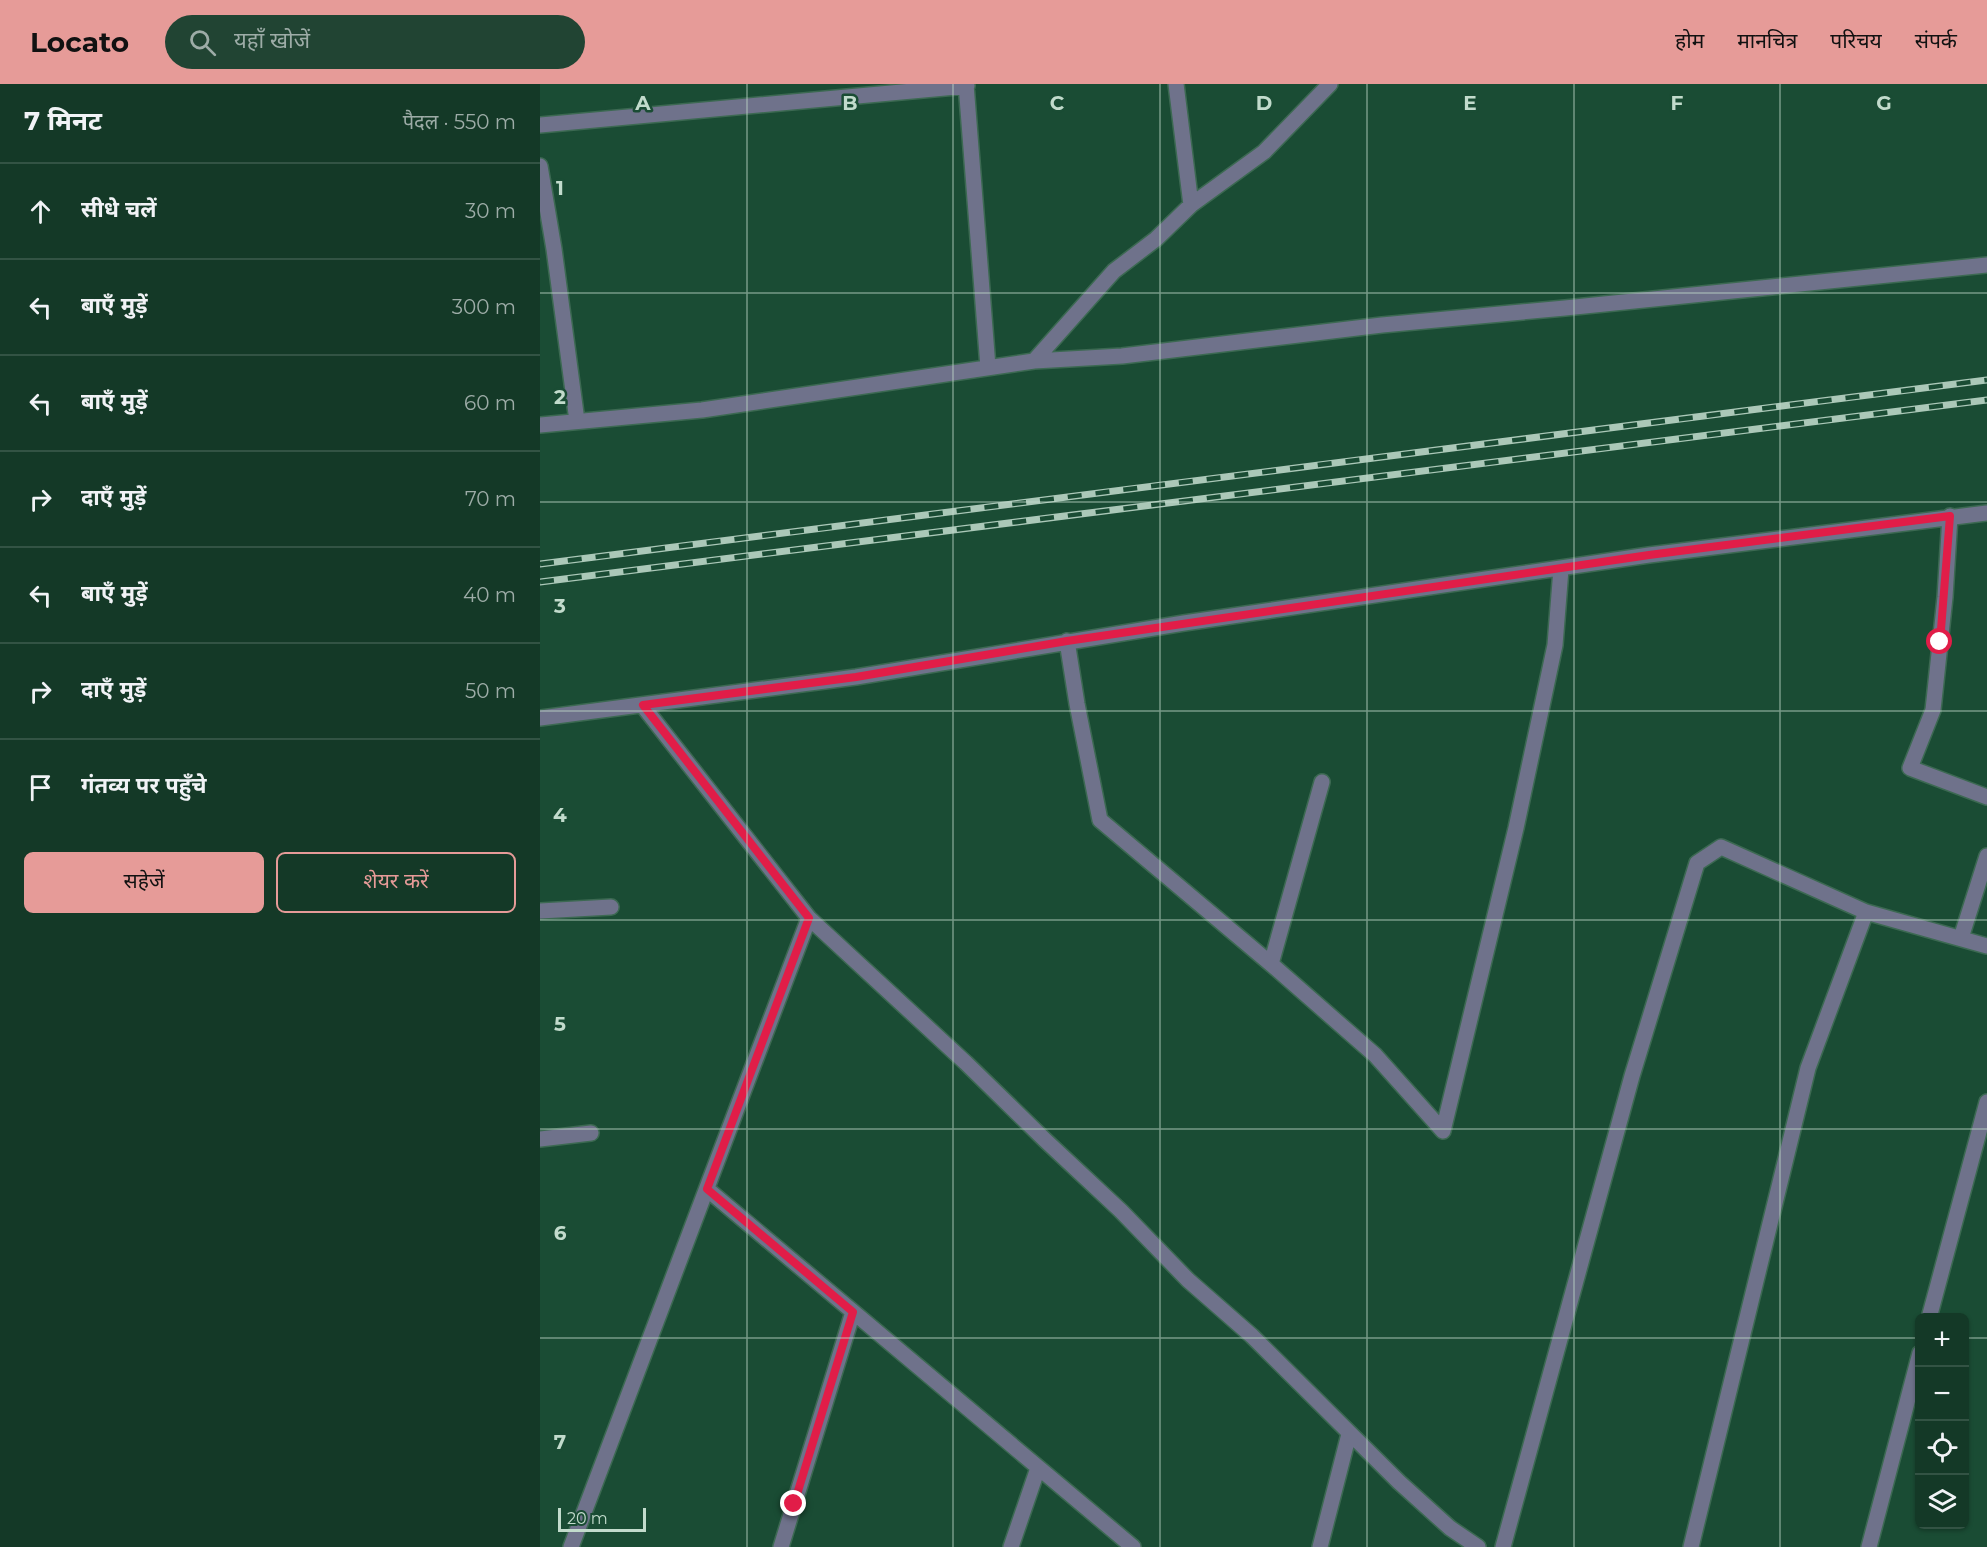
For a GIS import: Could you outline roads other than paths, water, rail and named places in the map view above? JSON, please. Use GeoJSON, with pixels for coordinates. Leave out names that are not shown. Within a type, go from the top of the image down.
{"type":"FeatureCollection","features":[{"type":"Feature","properties":{"kind":"street"},"geometry":{"type":"LineString","coordinates":[[1176,84],[1191,205]]}},
{"type":"Feature","properties":{"kind":"street"},"geometry":{"type":"LineString","coordinates":[[1034,362],[1114,271],[1156,239],[1191,205],[1264,152],[1330,84]]}},
{"type":"Feature","properties":{"kind":"street"},"geometry":{"type":"LineString","coordinates":[[540,125],[967,85],[988,367]]}},
{"type":"Feature","properties":{"kind":"street"},"geometry":{"type":"LineString","coordinates":[[540,166],[554,249],[577,422]]}},
{"type":"Feature","properties":{"kind":"street"},"geometry":{"type":"LineString","coordinates":[[540,425],[702,410],[988,367],[1122,356],[1382,325],[1987,265]]}},
{"type":"Feature","properties":{"kind":"street"},"geometry":{"type":"LineString","coordinates":[[540,718],[856,677],[1067,641],[1649,555],[1987,513]]}},
{"type":"Feature","properties":{"kind":"street"},"geometry":{"type":"LineString","coordinates":[[1950,516],[1945,597],[1933,710],[1910,768],[1987,797]]}},
{"type":"Feature","properties":{"kind":"street"},"geometry":{"type":"LineString","coordinates":[[1067,641],[1100,820],[1272,964],[1375,1055],[1443,1131],[1516,828],[1554,645],[1561,569]]}},
{"type":"Feature","properties":{"kind":"street"},"geometry":{"type":"LineString","coordinates":[[643,705],[809,918],[1121,1211],[1188,1280],[1252,1336],[1399,1482],[1450,1528],[1478,1547]]}},
{"type":"Feature","properties":{"kind":"street"},"geometry":{"type":"LineString","coordinates":[[1272,964],[1322,782]]}},
{"type":"Feature","properties":{"kind":"street"},"geometry":{"type":"LineString","coordinates":[[1503,1547],[1632,1076],[1697,863],[1721,847],[1866,912],[1987,946]]}},
{"type":"Feature","properties":{"kind":"street"},"geometry":{"type":"LineString","coordinates":[[1961,938],[1987,856]]}},
{"type":"Feature","properties":{"kind":"street"},"geometry":{"type":"LineString","coordinates":[[540,911],[611,907]]}},
{"type":"Feature","properties":{"kind":"street"},"geometry":{"type":"LineString","coordinates":[[1691,1547],[1808,1068],[1866,912]]}},
{"type":"Feature","properties":{"kind":"street"},"geometry":{"type":"LineString","coordinates":[[571,1547],[809,918]]}},
{"type":"Feature","properties":{"kind":"street"},"geometry":{"type":"LineString","coordinates":[[1930,1313],[1987,1102]]}},
{"type":"Feature","properties":{"kind":"street"},"geometry":{"type":"LineString","coordinates":[[540,1139],[591,1132]]}},
{"type":"Feature","properties":{"kind":"street"},"geometry":{"type":"LineString","coordinates":[[707,1189],[1132,1547]]}},
{"type":"Feature","properties":{"kind":"street"},"geometry":{"type":"LineString","coordinates":[[781,1547],[853,1312]]}},
{"type":"Feature","properties":{"kind":"street"},"geometry":{"type":"LineString","coordinates":[[1869,1547],[1916,1367]]}},
{"type":"Feature","properties":{"kind":"street"},"geometry":{"type":"LineString","coordinates":[[1320,1547],[1349,1434]]}},
{"type":"Feature","properties":{"kind":"street"},"geometry":{"type":"LineString","coordinates":[[1011,1547],[1038,1468]]}},
{"type":"Feature","properties":{"kind":"railway"},"geometry":{"type":"LineString","coordinates":[[540,564],[1987,380]]}},
{"type":"Feature","properties":{"kind":"railway"},"geometry":{"type":"LineString","coordinates":[[540,582],[1987,400]]}}]}
